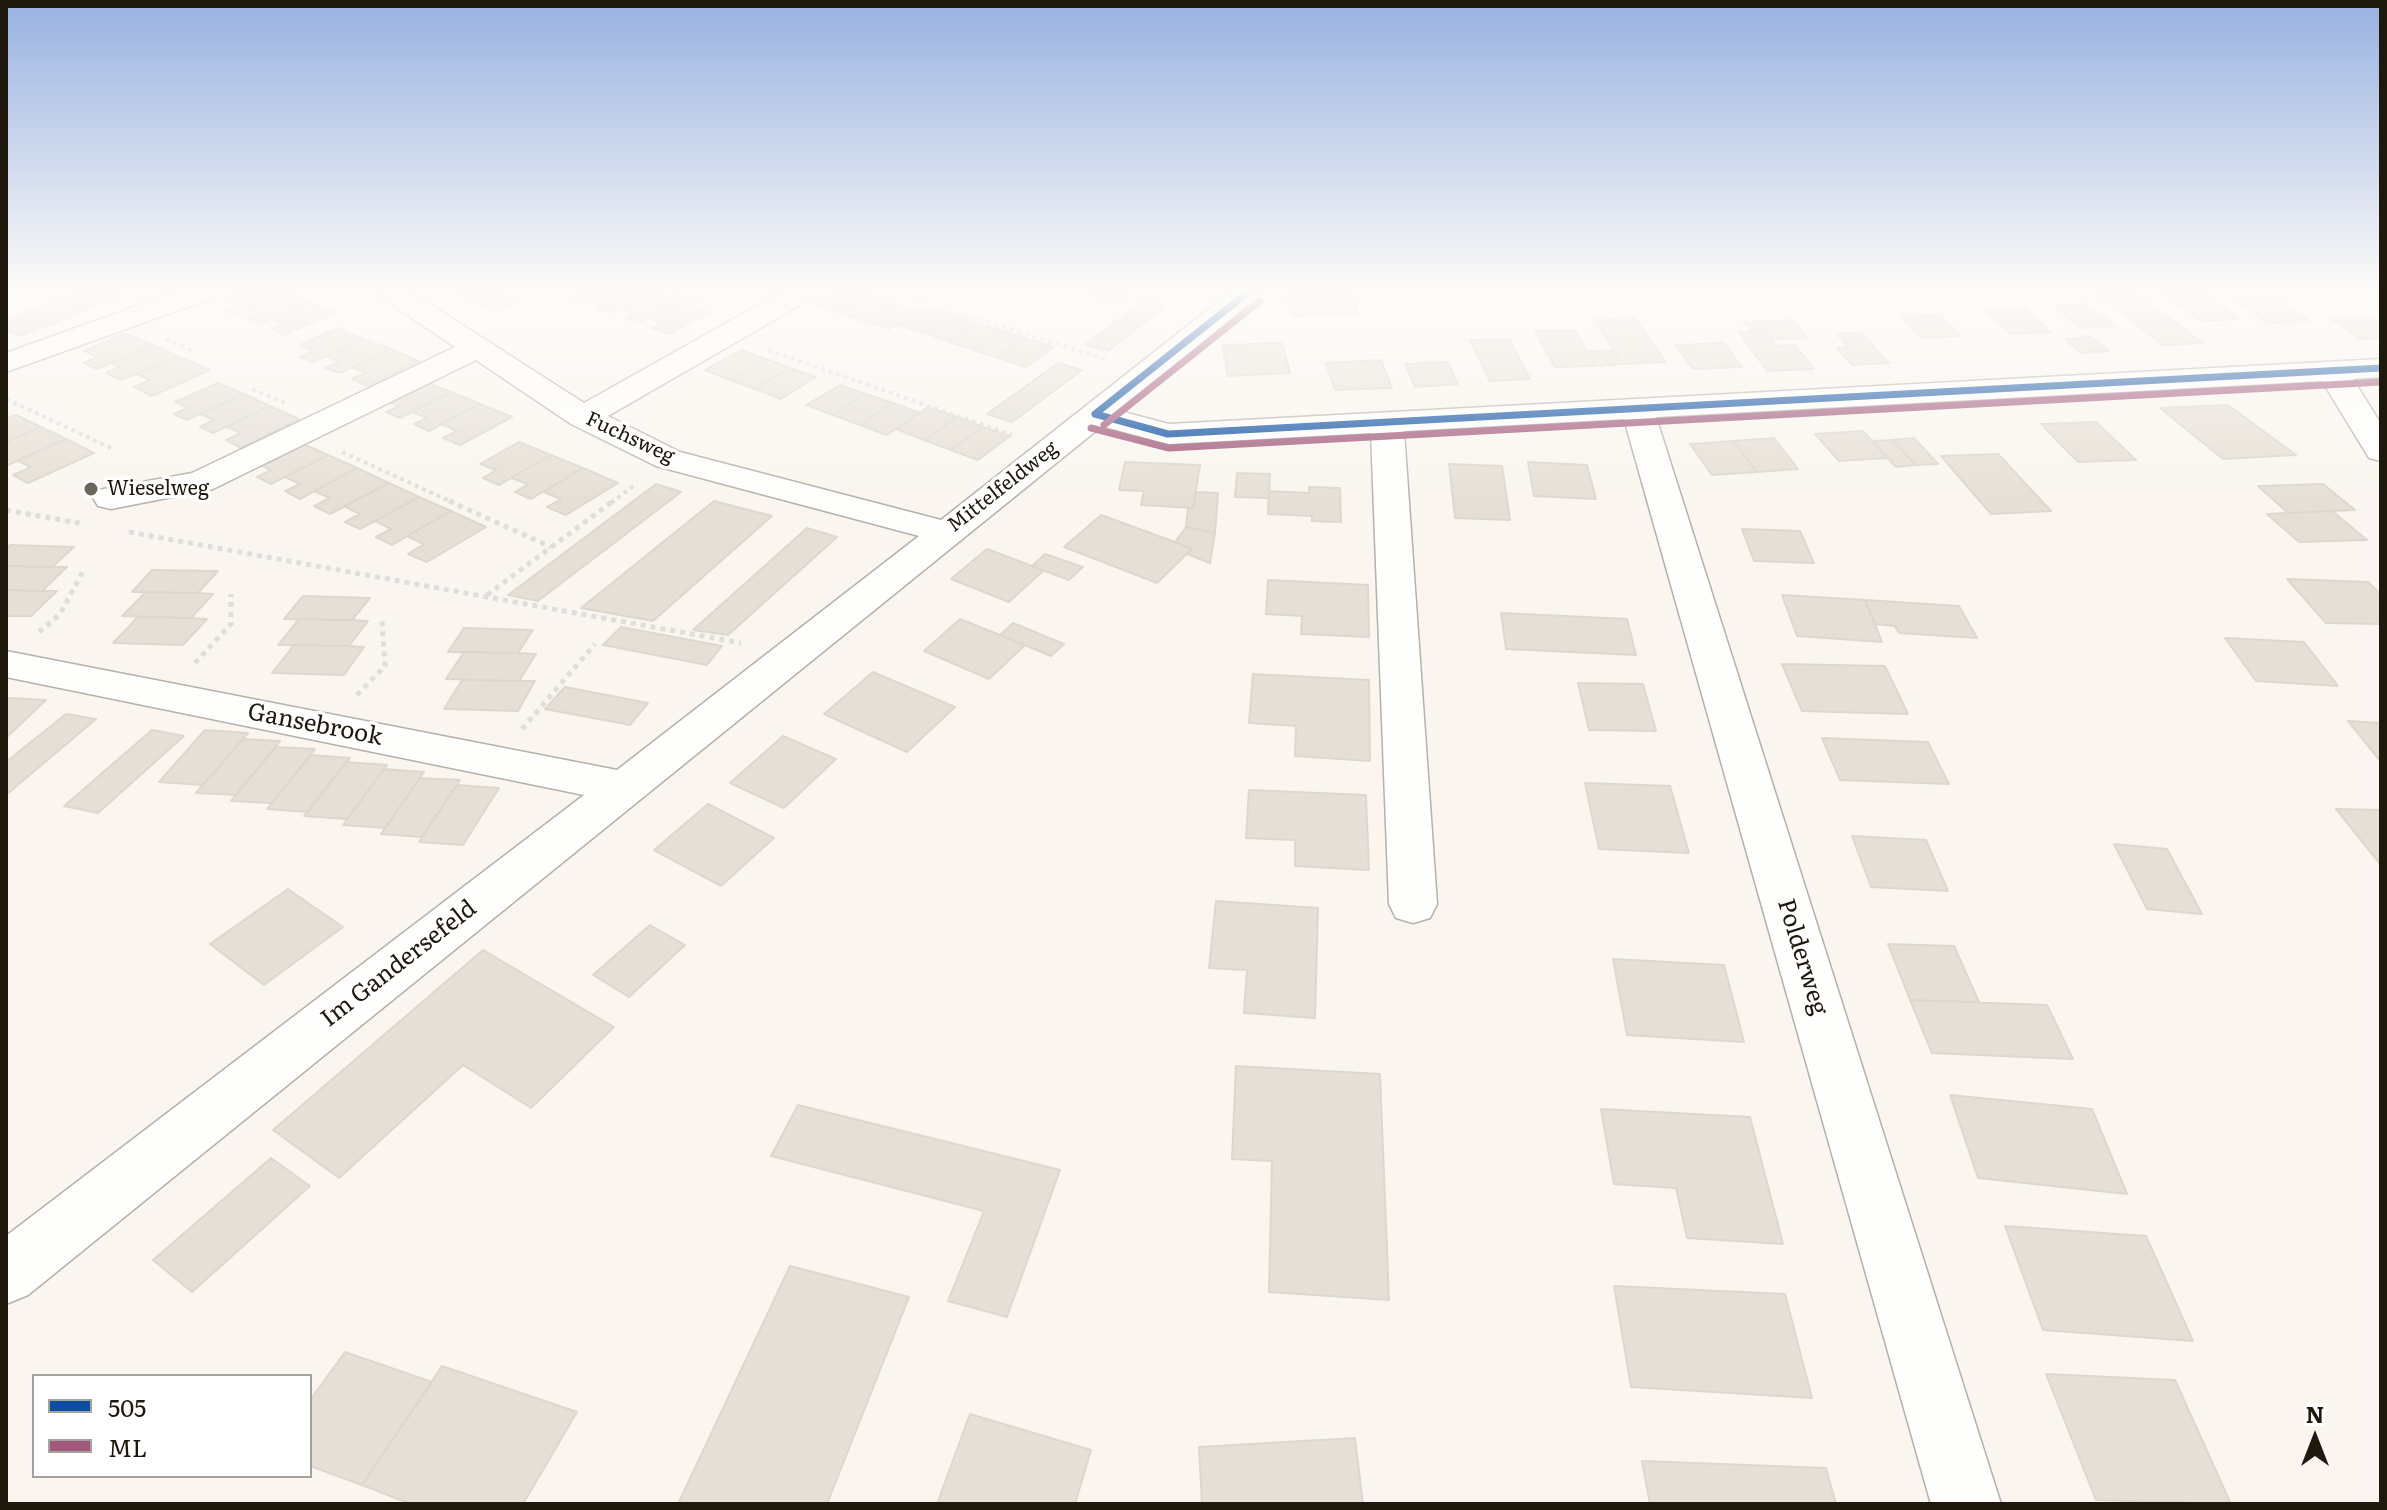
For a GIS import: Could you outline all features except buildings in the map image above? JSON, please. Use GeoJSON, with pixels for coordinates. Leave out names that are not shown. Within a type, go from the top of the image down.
{"type":"FeatureCollection","features":[{"type":"Feature","properties":{"kind":"street"},"geometry":{"type":"LineString","coordinates":[[108,518],[201,482],[451,360]]}},
{"type":"Feature","properties":{"kind":"street","name":"Fuchsweg"},"geometry":{"type":"LineString","coordinates":[[499,360],[583,417],[668,459],[946,532]]}},
{"type":"Feature","properties":{"kind":"street"},"geometry":{"type":"LineString","coordinates":[[583,417],[682,360]]}},
{"type":"Feature","properties":{"kind":"street","name":"Mittelfeldweg"},"geometry":{"type":"LineString","coordinates":[[795,654],[1163,360]]}},
{"type":"Feature","properties":{"kind":"street"},"geometry":{"type":"LineString","coordinates":[[1095,414],[1168,434],[2381,368]]}},
{"type":"Feature","properties":{"kind":"street"},"geometry":{"type":"LineString","coordinates":[[2332,371],[2381,451]]}},
{"type":"Feature","properties":{"kind":"street","name":"Polderweg"},"geometry":{"type":"LineString","coordinates":[[1638,410],[1966,1504]]}},
{"type":"Feature","properties":{"kind":"street"},"geometry":{"type":"LineString","coordinates":[[1387,423],[1413,904]]}},
{"type":"Feature","properties":{"kind":"street","name":"Im Gandersefeld"},"geometry":{"type":"LineString","coordinates":[[6,1274],[795,654]]}},
{"type":"Feature","properties":{"kind":"street","name":"Gansebrook"},"geometry":{"type":"LineString","coordinates":[[6,664],[623,787]]}},
{"type":"Feature","properties":{"kind":"path"},"geometry":{"type":"LineString","coordinates":[[796,360],[1053,449]]}},
{"type":"Feature","properties":{"kind":"path"},"geometry":{"type":"LineString","coordinates":[[1108,360],[1147,373]]}},
{"type":"Feature","properties":{"kind":"path"},"geometry":{"type":"LineString","coordinates":[[6,399],[113,449]]}},
{"type":"Feature","properties":{"kind":"path"},"geometry":{"type":"LineString","coordinates":[[301,434],[551,547]]}},
{"type":"Feature","properties":{"kind":"path"},"geometry":{"type":"LineString","coordinates":[[485,596],[668,459]]}},
{"type":"Feature","properties":{"kind":"path"},"geometry":{"type":"LineString","coordinates":[[6,510],[108,518],[485,596],[795,654]]}},
{"type":"Feature","properties":{"kind":"path"},"geometry":{"type":"LineString","coordinates":[[38,633],[60,614],[84,569]]}},
{"type":"Feature","properties":{"kind":"path"},"geometry":{"type":"LineString","coordinates":[[164,696],[231,624],[231,594]]}},
{"type":"Feature","properties":{"kind":"path"},"geometry":{"type":"LineString","coordinates":[[326,728],[385,666],[382,621]]}},
{"type":"Feature","properties":{"kind":"path"},"geometry":{"type":"LineString","coordinates":[[495,760],[595,644]]}},
{"type":"Feature","properties":{"kind":"transit line","name":"505"},"geometry":{"type":"LineString","coordinates":[[1095,414],[1162,360]]}},
{"type":"Feature","properties":{"kind":"transit line","name":"ML"},"geometry":{"type":"LineString","coordinates":[[1104,425],[1185,360]]}},
{"type":"Feature","properties":{"kind":"transit line","name":"505"},"geometry":{"type":"LineString","coordinates":[[1095,414],[1168,434],[2381,368]]}},
{"type":"Feature","properties":{"kind":"transit line","name":"ML"},"geometry":{"type":"LineString","coordinates":[[1091,428],[1169,448],[2381,382]]}},
{"type":"Feature","properties":{"kind":"place","name":"Wieselweg"},"geometry":{"type":"Point","coordinates":[91,489]}}]}
